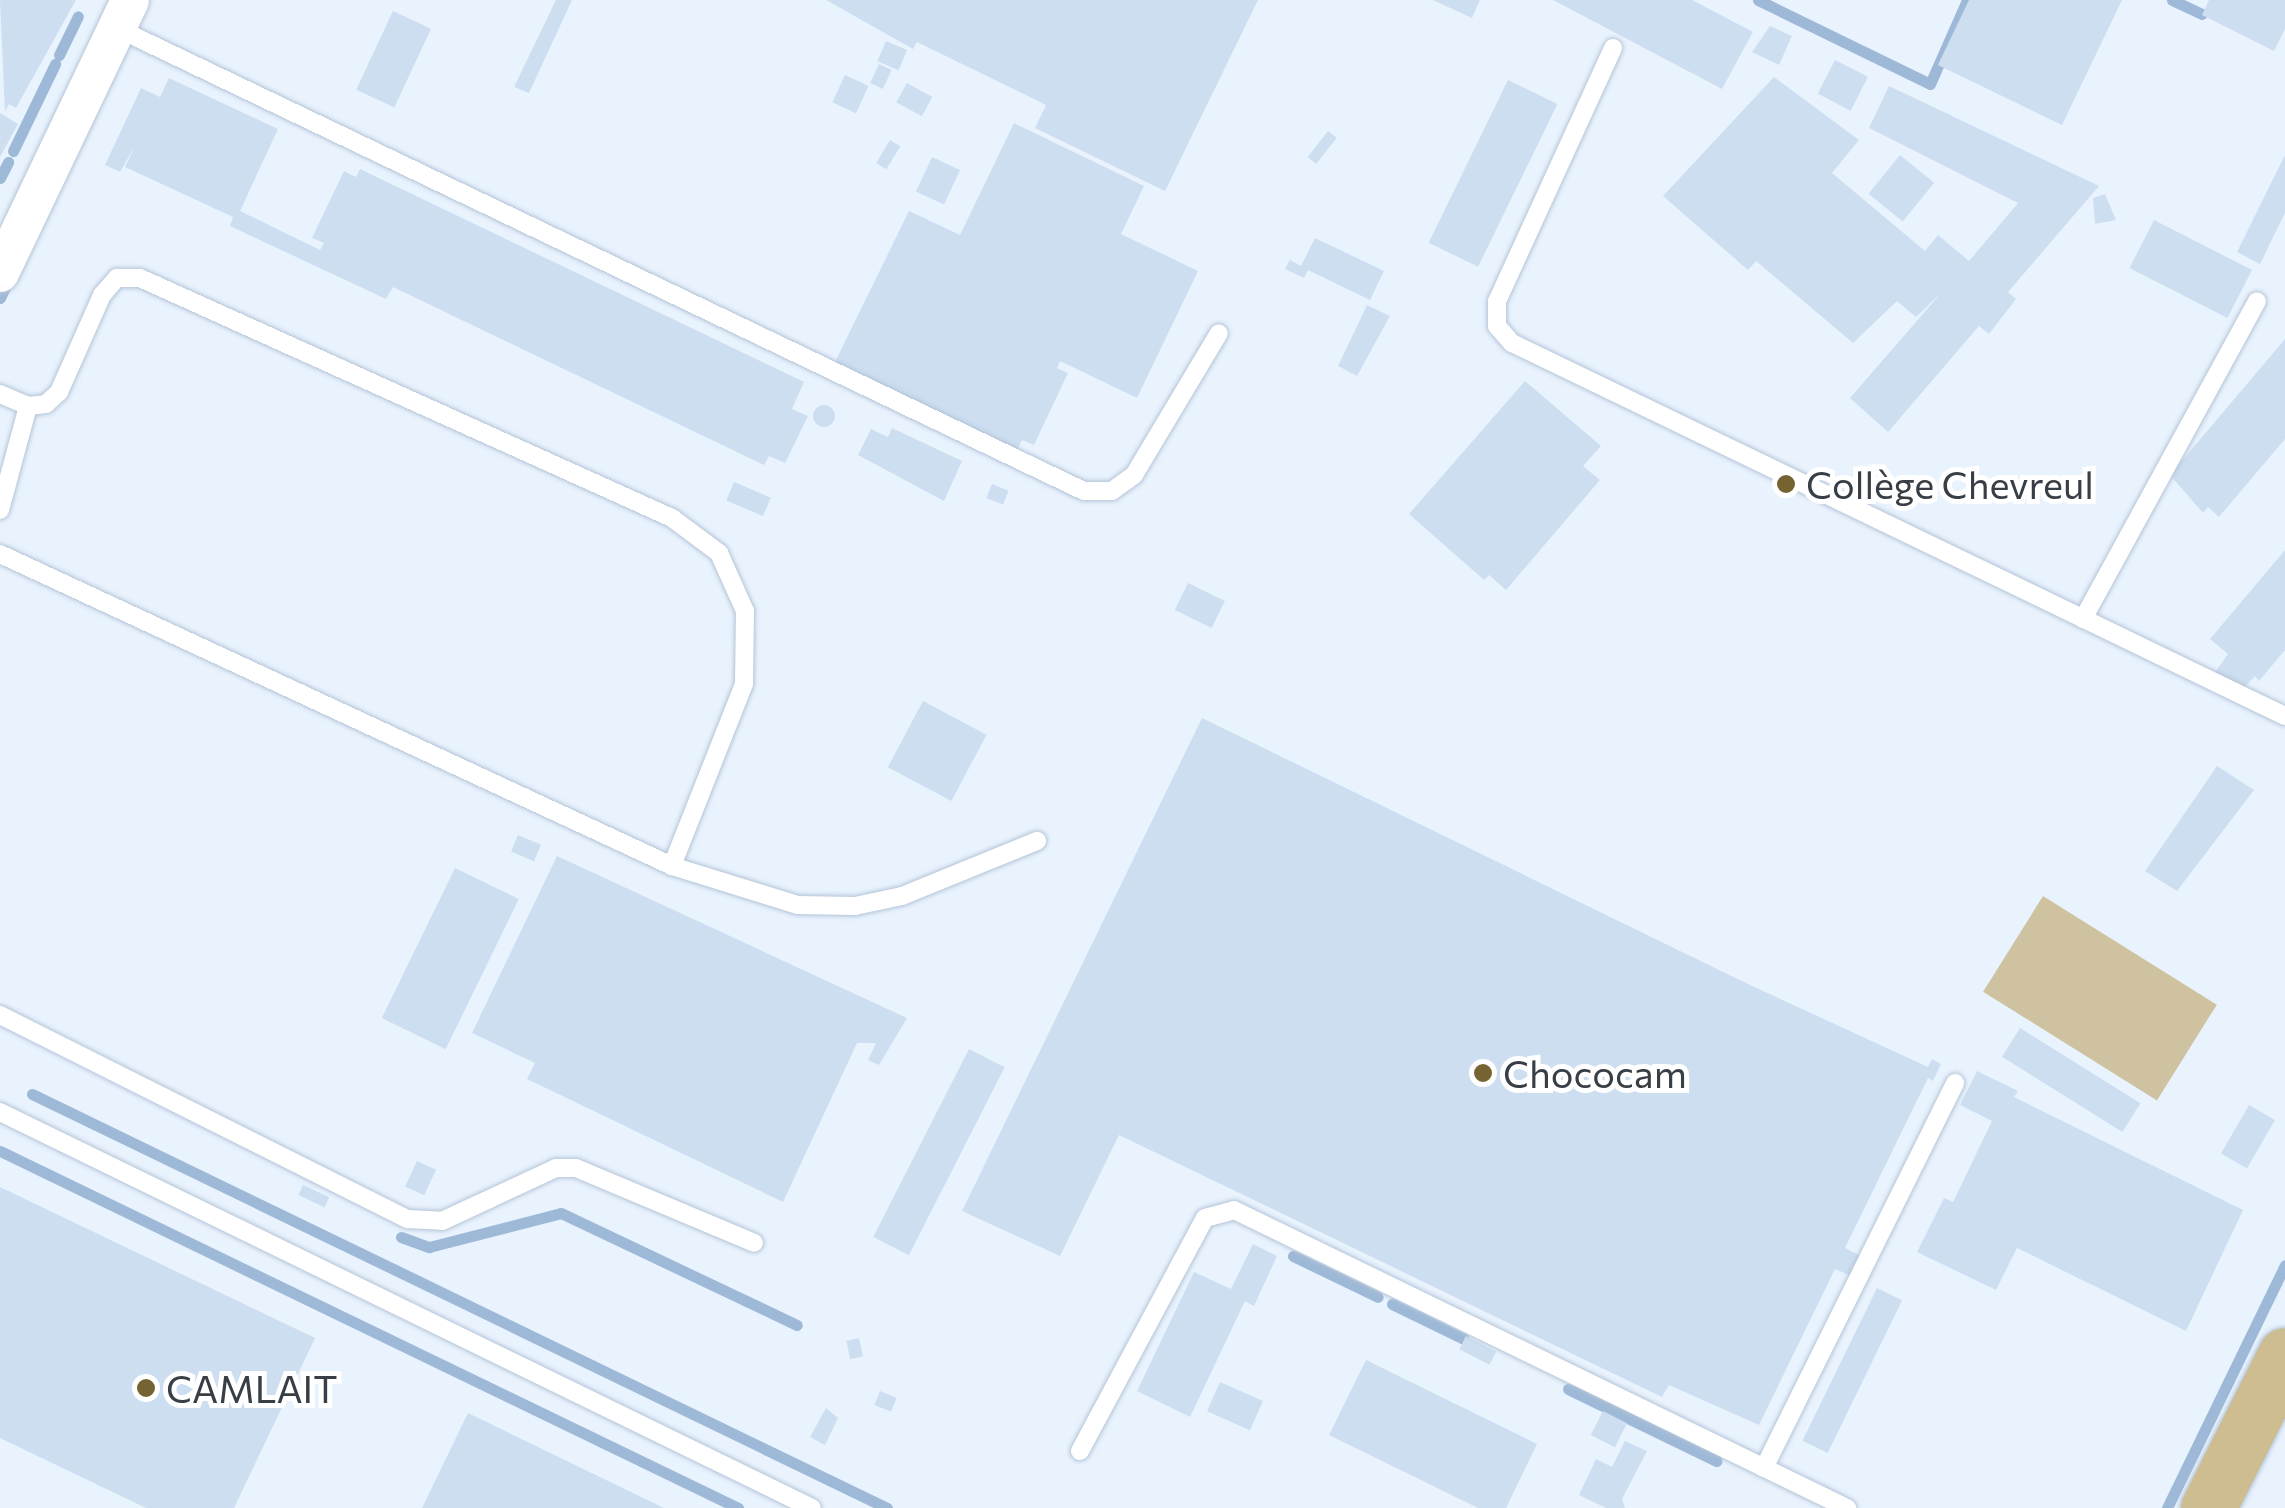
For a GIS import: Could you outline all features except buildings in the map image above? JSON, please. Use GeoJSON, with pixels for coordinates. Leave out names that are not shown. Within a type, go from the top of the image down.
{"type":"FeatureCollection","features":[{"type":"Feature","properties":{"kind":"main road"},"geometry":{"type":"LineString","coordinates":[[2208,1508],[2285,1355]]}},
{"type":"Feature","properties":{"kind":"street"},"geometry":{"type":"LineString","coordinates":[[0,273],[123,14]]}},
{"type":"Feature","properties":{"kind":"lane"},"geometry":{"type":"LineString","coordinates":[[123,14],[1084,491],[1112,491],[1134,475],[1219,334]]}},
{"type":"Feature","properties":{"kind":"lane"},"geometry":{"type":"LineString","coordinates":[[1613,48],[1497,300],[1497,326],[1512,343],[2285,716]]}},
{"type":"Feature","properties":{"kind":"lane"},"geometry":{"type":"LineString","coordinates":[[0,394],[28,406],[60,392],[110,286],[117,278],[140,278],[672,518],[718,553],[745,611],[744,684],[672,866]]}},
{"type":"Feature","properties":{"kind":"lane"},"geometry":{"type":"LineString","coordinates":[[2083,618],[2257,301]]}},
{"type":"Feature","properties":{"kind":"lane"},"geometry":{"type":"LineString","coordinates":[[0,510],[28,406]]}},
{"type":"Feature","properties":{"kind":"lane"},"geometry":{"type":"LineString","coordinates":[[0,554],[672,866],[798,904],[855,906],[902,896],[1038,841]]}},
{"type":"Feature","properties":{"kind":"lane"},"geometry":{"type":"LineString","coordinates":[[0,1015],[408,1219],[442,1221],[556,1168],[576,1168],[754,1243]]}},
{"type":"Feature","properties":{"kind":"lane"},"geometry":{"type":"LineString","coordinates":[[1764,1468],[1955,1083]]}},
{"type":"Feature","properties":{"kind":"lane"},"geometry":{"type":"LineString","coordinates":[[0,1112],[812,1508]]}},
{"type":"Feature","properties":{"kind":"lane"},"geometry":{"type":"LineString","coordinates":[[1080,1451],[1205,1218],[1219,1210],[1234,1210],[1847,1508]]}},
{"type":"Feature","properties":{"kind":"shaded area"},"geometry":{"type":"Polygon","coordinates":[[[2043,896],[2217,1005],[2157,1100],[1983,992],[2043,896]]]}},
{"type":"Feature","properties":{"kind":"waterway"},"geometry":{"type":"LineString","coordinates":[[1758,0],[1930,84],[1967,0]]}},
{"type":"Feature","properties":{"kind":"waterway"},"geometry":{"type":"LineString","coordinates":[[2172,0],[2202,14]]}},
{"type":"Feature","properties":{"kind":"waterway"},"geometry":{"type":"LineString","coordinates":[[59,55],[78,16]]}},
{"type":"Feature","properties":{"kind":"waterway"},"geometry":{"type":"LineString","coordinates":[[13,151],[55,64]]}},
{"type":"Feature","properties":{"kind":"waterway"},"geometry":{"type":"LineString","coordinates":[[0,178],[8,162]]}},
{"type":"Feature","properties":{"kind":"waterway"},"geometry":{"type":"LineString","coordinates":[[0,298],[9,279]]}},
{"type":"Feature","properties":{"kind":"waterway"},"geometry":{"type":"LineString","coordinates":[[32,1094],[887,1508]]}},
{"type":"Feature","properties":{"kind":"waterway"},"geometry":{"type":"LineString","coordinates":[[0,1151],[738,1508]]}},
{"type":"Feature","properties":{"kind":"waterway"},"geometry":{"type":"LineString","coordinates":[[401,1237],[429,1247],[561,1213],[797,1325]]}},
{"type":"Feature","properties":{"kind":"waterway"},"geometry":{"type":"LineString","coordinates":[[1293,1256],[1378,1297]]}},
{"type":"Feature","properties":{"kind":"waterway"},"geometry":{"type":"LineString","coordinates":[[2167,1508],[2285,1265]]}},
{"type":"Feature","properties":{"kind":"waterway"},"geometry":{"type":"LineString","coordinates":[[1392,1304],[1464,1339]]}},
{"type":"Feature","properties":{"kind":"waterway"},"geometry":{"type":"LineString","coordinates":[[1568,1389],[1716,1461]]}},
{"type":"Feature","properties":{"kind":"place","name":"Collège Chevreul"},"geometry":{"type":"Point","coordinates":[1786,484]}},
{"type":"Feature","properties":{"kind":"place","name":"Chococam"},"geometry":{"type":"Point","coordinates":[1483,1073]}},
{"type":"Feature","properties":{"kind":"place","name":"CAMLAIT"},"geometry":{"type":"Point","coordinates":[146,1388]}}]}
